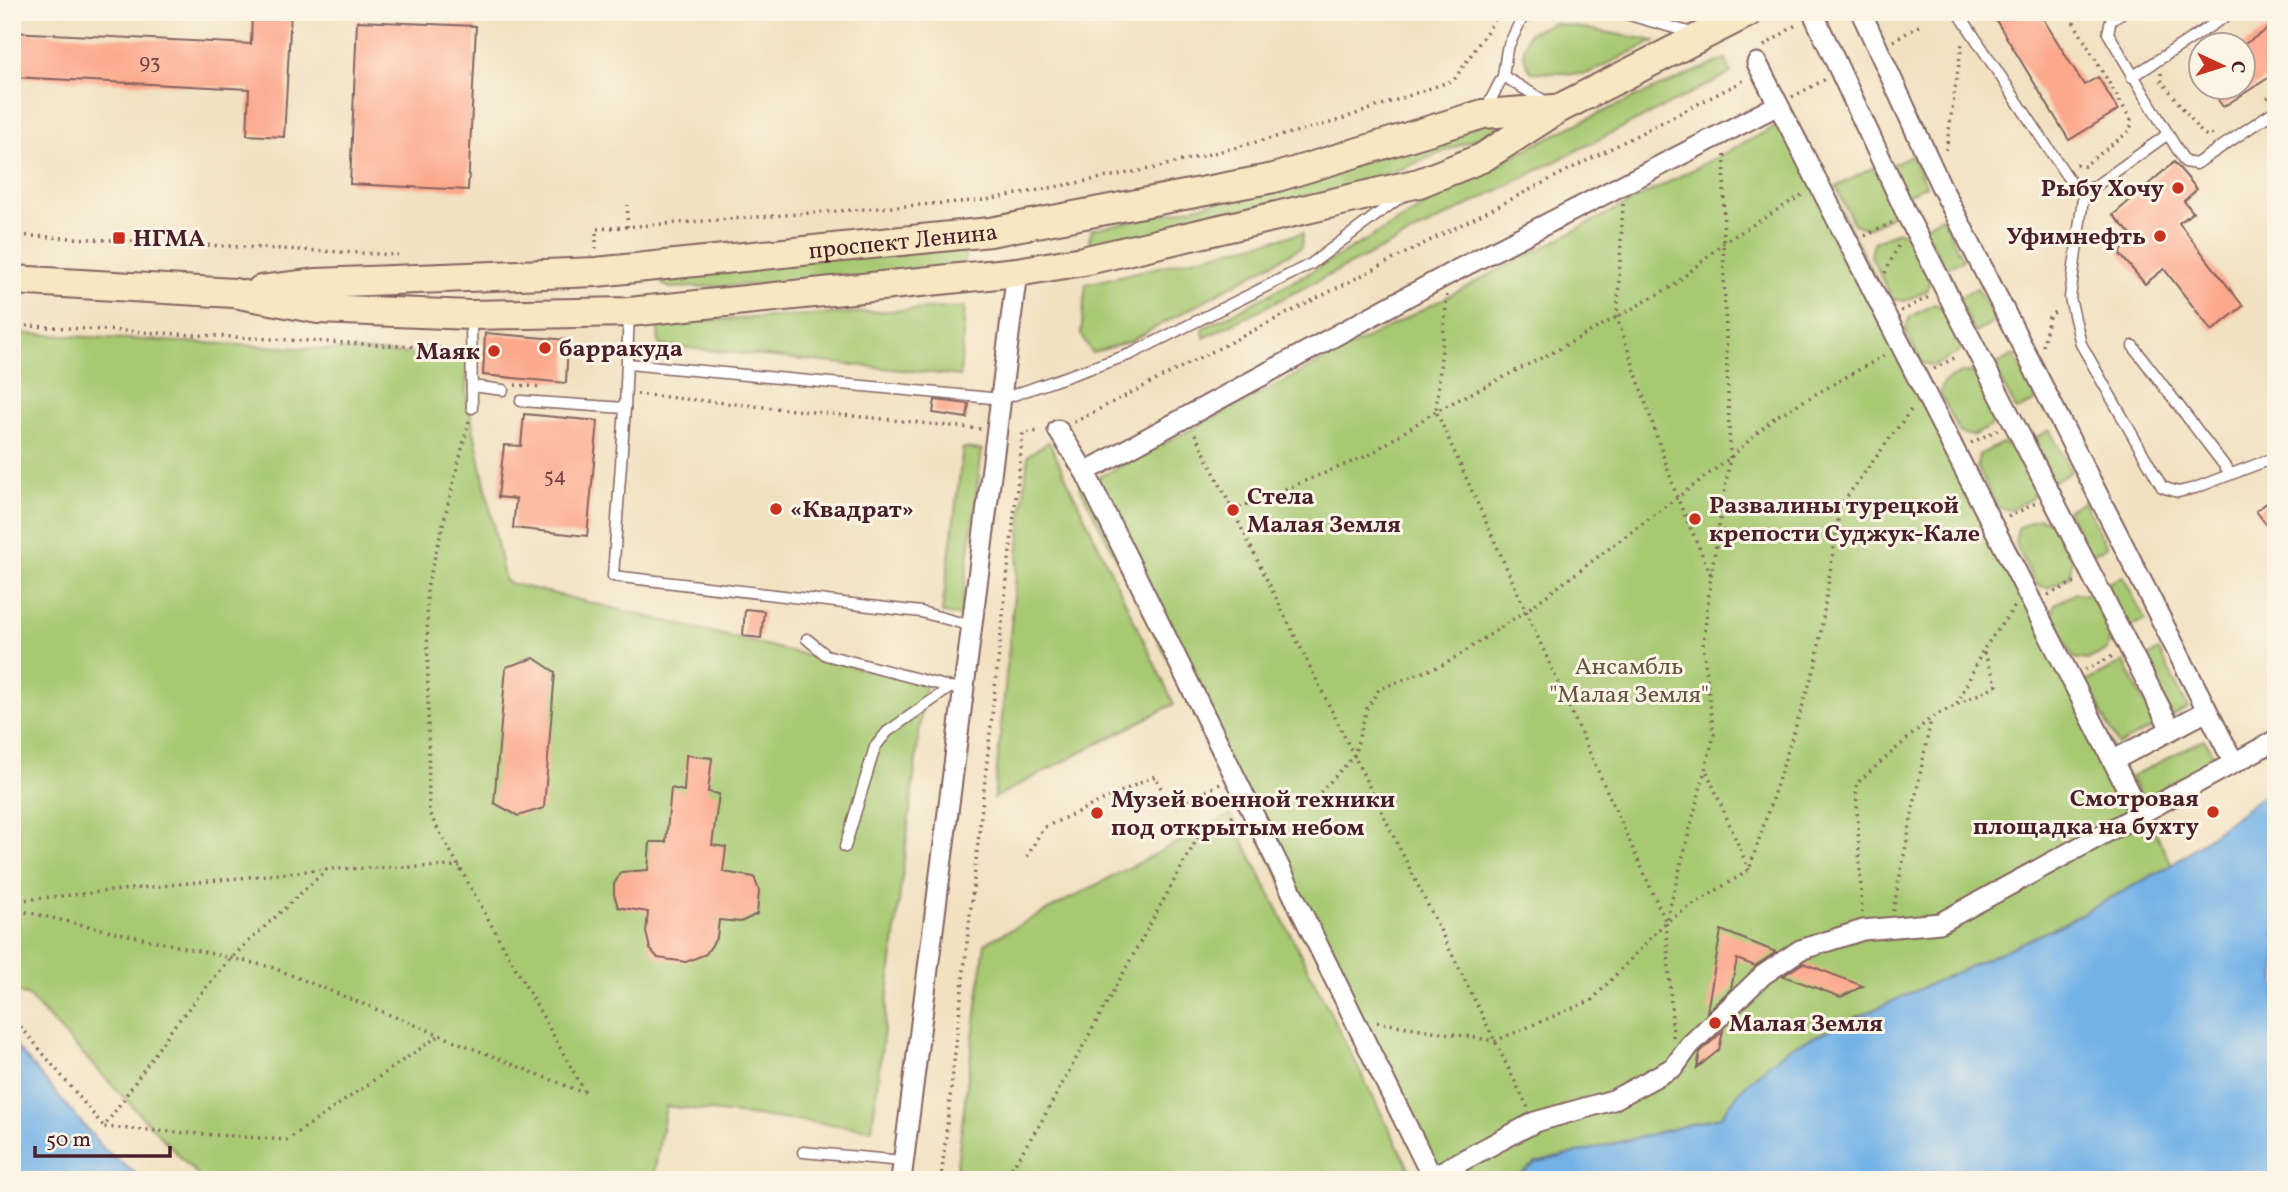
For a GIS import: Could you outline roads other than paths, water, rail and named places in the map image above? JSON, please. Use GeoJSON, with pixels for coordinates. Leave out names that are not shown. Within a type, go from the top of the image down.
{"type":"FeatureCollection","features":[{"type":"Feature","properties":{"kind":"street"},"geometry":{"type":"LineString","coordinates":[[1861,12],[1929,161],[2234,763]]}},
{"type":"Feature","properties":{"kind":"street"},"geometry":{"type":"LineString","coordinates":[[1813,13],[1902,205],[2171,729]]}},
{"type":"Feature","properties":{"kind":"street","name":"проспект Ленина"},"geometry":{"type":"LineString","coordinates":[[12,280],[234,293],[318,309],[471,315],[629,312],[1017,272],[1083,261],[1419,183],[1482,158],[1558,109],[1724,21]]}},
{"type":"Feature","properties":{"kind":"street"},"geometry":{"type":"LineString","coordinates":[[1759,67],[2140,814]]}},
{"type":"Feature","properties":{"kind":"street"},"geometry":{"type":"LineString","coordinates":[[1085,472],[1449,274],[1778,104]]}},
{"type":"Feature","properties":{"kind":"street","name":"проспект Ленина"},"geometry":{"type":"LineString","coordinates":[[234,293],[317,283],[596,272],[990,232],[1274,178],[1483,114],[1558,109]]}},
{"type":"Feature","properties":{"kind":"street"},"geometry":{"type":"LineString","coordinates":[[1078,215],[1071,226],[1069,240],[1074,252],[1083,261]]}},
{"type":"Feature","properties":{"kind":"street"},"geometry":{"type":"LineString","coordinates":[[902,1171],[957,690],[972,626],[1017,272],[1028,244],[1047,222]]}},
{"type":"Feature","properties":{"kind":"street"},"geometry":{"type":"LineString","coordinates":[[990,232],[1011,247],[1017,272]]}},
{"type":"Feature","properties":{"kind":"street"},"geometry":{"type":"LineString","coordinates":[[957,236],[970,256],[965,279]]}},
{"type":"Feature","properties":{"kind":"street"},"geometry":{"type":"LineString","coordinates":[[1058,430],[1085,472],[1354,1019],[1429,1178],[1535,1122],[1613,1100],[1674,1067],[1690,1045],[1763,975],[1801,950],[1863,930],[1940,923],[2276,740]]}},
{"type":"Feature","properties":{"kind":"street"},"geometry":{"type":"LineString","coordinates":[[2114,760],[2206,712]]}},
{"type":"Feature","properties":{"kind":"lane"},"geometry":{"type":"LineString","coordinates":[[1483,114],[1503,76],[1507,49],[1522,18],[1538,12]]}},
{"type":"Feature","properties":{"kind":"lane"},"geometry":{"type":"LineString","coordinates":[[1619,12],[1724,21]]}},
{"type":"Feature","properties":{"kind":"lane"},"geometry":{"type":"LineString","coordinates":[[1958,12],[2072,184],[2084,190],[2094,187],[2168,134]]}},
{"type":"Feature","properties":{"kind":"lane"},"geometry":{"type":"LineString","coordinates":[[2123,12],[2111,20],[2108,33],[2185,162],[2196,164],[2276,110]]}},
{"type":"Feature","properties":{"kind":"lane"},"geometry":{"type":"LineString","coordinates":[[2132,77],[2232,12]]}},
{"type":"Feature","properties":{"kind":"lane"},"geometry":{"type":"LineString","coordinates":[[1503,76],[1558,109]]}},
{"type":"Feature","properties":{"kind":"lane","name":"проспект Ленина"},"geometry":{"type":"LineString","coordinates":[[1002,399],[1131,354],[1311,264],[1419,183]]}},
{"type":"Feature","properties":{"kind":"lane"},"geometry":{"type":"LineString","coordinates":[[2084,190],[2070,298],[2081,344],[2162,487],[2178,492],[2195,488],[2276,457]]}},
{"type":"Feature","properties":{"kind":"lane"},"geometry":{"type":"LineString","coordinates":[[629,312],[628,364],[613,576],[920,612],[972,626]]}},
{"type":"Feature","properties":{"kind":"lane"},"geometry":{"type":"LineString","coordinates":[[471,315],[472,408]]}},
{"type":"Feature","properties":{"kind":"lane"},"geometry":{"type":"LineString","coordinates":[[2133,346],[2230,473]]}},
{"type":"Feature","properties":{"kind":"lane"},"geometry":{"type":"LineString","coordinates":[[628,364],[1002,399]]}},
{"type":"Feature","properties":{"kind":"lane"},"geometry":{"type":"LineString","coordinates":[[472,386],[504,387]]}},
{"type":"Feature","properties":{"kind":"lane"},"geometry":{"type":"LineString","coordinates":[[521,401],[625,408]]}},
{"type":"Feature","properties":{"kind":"lane"},"geometry":{"type":"LineString","coordinates":[[807,639],[826,655],[957,690]]}},
{"type":"Feature","properties":{"kind":"lane"},"geometry":{"type":"LineString","coordinates":[[845,847],[875,747],[887,732],[957,690]]}},
{"type":"Feature","properties":{"kind":"lane"},"geometry":{"type":"LineString","coordinates":[[803,1152],[902,1171]]}},
{"type":"Feature","properties":{"kind":"water"},"geometry":{"type":"Polygon","coordinates":[[[2276,786],[2276,1180],[1512,1180],[1536,1163],[1720,1117],[1743,1087],[1787,1049],[2061,925],[2172,865],[2276,786]]]}},
{"type":"Feature","properties":{"kind":"water"},"geometry":{"type":"Polygon","coordinates":[[[12,1042],[104,1149],[144,1180],[12,1180],[12,1042]]]}},
{"type":"Feature","properties":{"kind":"place","name":"Рыбу Хочу"},"geometry":{"type":"Point","coordinates":[2178,188]}},
{"type":"Feature","properties":{"kind":"place","name":"Уфимнефть"},"geometry":{"type":"Point","coordinates":[2160,236]}},
{"type":"Feature","properties":{"kind":"place","name":"НГМА"},"geometry":{"type":"Point","coordinates":[119,238]}},
{"type":"Feature","properties":{"kind":"place","name":"барракуда"},"geometry":{"type":"Point","coordinates":[545,348]}},
{"type":"Feature","properties":{"kind":"place","name":"Маяк"},"geometry":{"type":"Point","coordinates":[494,351]}},
{"type":"Feature","properties":{"kind":"place","name":"«Квадрат»"},"geometry":{"type":"Point","coordinates":[776,509]}},
{"type":"Feature","properties":{"kind":"place","name":"Стела Малая Земля"},"geometry":{"type":"Point","coordinates":[1233,510]}},
{"type":"Feature","properties":{"kind":"place","name":"Развалины турецкой крепости Суджук-Кале"},"geometry":{"type":"Point","coordinates":[1695,519]}},
{"type":"Feature","properties":{"kind":"place","name":"Смотровая площадка на бухту"},"geometry":{"type":"Point","coordinates":[2213,812]}},
{"type":"Feature","properties":{"kind":"place","name":"Музей военной техники под открытым небом"},"geometry":{"type":"Point","coordinates":[1097,813]}},
{"type":"Feature","properties":{"kind":"place","name":"Малая Земля"},"geometry":{"type":"Point","coordinates":[1715,1023]}},
{"type":"Feature","properties":{"kind":"park label","name":"Ансамбль \"Малая Земля\""},"geometry":{"type":"Point","coordinates":[1629,680]}}]}
